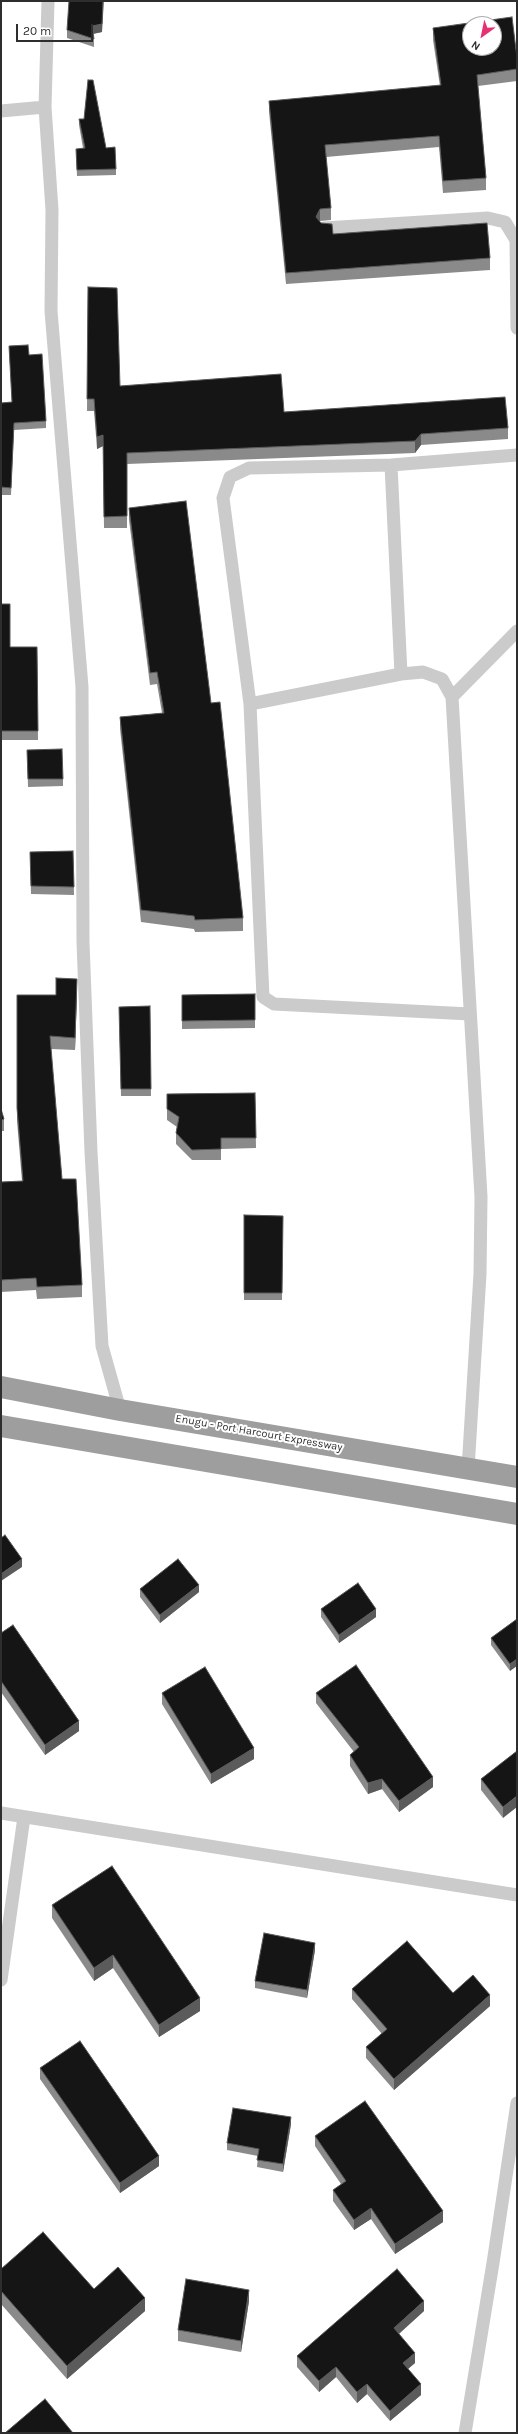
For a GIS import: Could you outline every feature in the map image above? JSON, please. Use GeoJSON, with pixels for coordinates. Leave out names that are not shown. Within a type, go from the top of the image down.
{"type":"FeatureCollection","features":[{"type":"Feature","properties":{"kind":"highway","name":"Enugu - Port Harcourt Expressway"},"geometry":{"type":"LineString","coordinates":[[1,1387],[120,1410],[517,1477]]}},
{"type":"Feature","properties":{"kind":"highway"},"geometry":{"type":"LineString","coordinates":[[1,1426],[517,1514]]}},
{"type":"Feature","properties":{"kind":"lane"},"geometry":{"type":"LineString","coordinates":[[48,1],[45,107],[52,210],[51,311],[82,687],[83,942],[91,1152],[102,1346],[120,1410]]}},
{"type":"Feature","properties":{"kind":"lane"},"geometry":{"type":"LineString","coordinates":[[1,111],[45,107]]}},
{"type":"Feature","properties":{"kind":"lane"},"geometry":{"type":"LineString","coordinates":[[324,228],[488,218],[505,222],[516,240],[517,328]]}},
{"type":"Feature","properties":{"kind":"lane"},"geometry":{"type":"LineString","coordinates":[[470,1014],[274,1004],[263,997],[250,704],[223,498],[230,477],[249,468],[391,465],[517,455]]}},
{"type":"Feature","properties":{"kind":"lane"},"geometry":{"type":"LineString","coordinates":[[391,465],[401,674]]}},
{"type":"Feature","properties":{"kind":"lane"},"geometry":{"type":"LineString","coordinates":[[452,697],[517,631]]}},
{"type":"Feature","properties":{"kind":"lane"},"geometry":{"type":"LineString","coordinates":[[250,704],[401,674],[423,672],[442,679],[452,697],[481,1205],[480,1274],[468,1469]]}},
{"type":"Feature","properties":{"kind":"lane"},"geometry":{"type":"LineString","coordinates":[[1,1813],[517,1895]]}},
{"type":"Feature","properties":{"kind":"lane"},"geometry":{"type":"LineString","coordinates":[[1,1980],[24,1817]]}},
{"type":"Feature","properties":{"kind":"lane"},"geometry":{"type":"LineString","coordinates":[[465,2433],[493,2264],[517,2103]]}},
{"type":"Feature","properties":{"kind":"building"},"geometry":{"type":"Polygon","coordinates":[[[69,1],[103,1],[102,24],[92,26],[94,39],[67,30],[69,1]]]}},
{"type":"Feature","properties":{"kind":"building"},"geometry":{"type":"Polygon","coordinates":[[[512,17],[517,69],[477,75],[486,178],[443,181],[439,136],[325,145],[331,208],[320,209],[316,217],[321,223],[332,224],[333,234],[487,223],[490,258],[286,273],[269,101],[441,85],[433,28],[462,24],[462,56],[502,56],[502,18],[512,17]]]}},
{"type":"Feature","properties":{"kind":"building"},"geometry":{"type":"Polygon","coordinates":[[[88,80],[93,80],[106,148],[115,147],[116,169],[77,170],[76,149],[85,148],[79,119],[84,119],[88,80]]]}},
{"type":"Feature","properties":{"kind":"building"},"geometry":{"type":"Polygon","coordinates":[[[88,287],[117,288],[120,386],[281,374],[284,412],[505,397],[508,428],[421,434],[415,441],[127,453],[127,516],[104,517],[103,435],[97,437],[94,399],[87,399],[88,287]]]}},
{"type":"Feature","properties":{"kind":"building"},"geometry":{"type":"Polygon","coordinates":[[[28,345],[29,355],[42,354],[46,421],[14,423],[11,488],[1,487],[1,403],[12,402],[9,346],[28,345]]]}},
{"type":"Feature","properties":{"kind":"building"},"geometry":{"type":"Polygon","coordinates":[[[186,501],[211,703],[220,702],[243,918],[195,920],[194,916],[141,910],[120,717],[164,713],[157,672],[150,673],[129,508],[186,501]]]}},
{"type":"Feature","properties":{"kind":"building"},"geometry":{"type":"Polygon","coordinates":[[[1,604],[10,604],[10,647],[37,647],[38,731],[1,731],[1,604]]]}},
{"type":"Feature","properties":{"kind":"building"},"geometry":{"type":"Polygon","coordinates":[[[62,749],[63,779],[28,779],[27,750],[62,749]]]}},
{"type":"Feature","properties":{"kind":"building"},"geometry":{"type":"Polygon","coordinates":[[[73,851],[74,887],[31,886],[30,852],[73,851]]]}},
{"type":"Feature","properties":{"kind":"building"},"geometry":{"type":"Polygon","coordinates":[[[56,978],[77,979],[75,1038],[50,1036],[62,1179],[76,1179],[82,1285],[37,1287],[36,1278],[1,1280],[1,1182],[23,1181],[17,1108],[17,995],[56,995],[56,978]]]}},
{"type":"Feature","properties":{"kind":"building"},"geometry":{"type":"Polygon","coordinates":[[[255,994],[255,1020],[182,1021],[182,995],[255,994]]]}},
{"type":"Feature","properties":{"kind":"building"},"geometry":{"type":"Polygon","coordinates":[[[150,1006],[151,1089],[121,1089],[119,1007],[150,1006]]]}},
{"type":"Feature","properties":{"kind":"building"},"geometry":{"type":"Polygon","coordinates":[[[255,1093],[256,1138],[221,1138],[221,1149],[192,1150],[176,1133],[179,1117],[167,1109],[167,1094],[255,1093]]]}},
{"type":"Feature","properties":{"kind":"building"},"geometry":{"type":"Polygon","coordinates":[[[1,1109],[4,1119],[1,1120],[1,1109]]]}},
{"type":"Feature","properties":{"kind":"building"},"geometry":{"type":"Polygon","coordinates":[[[244,1215],[283,1216],[282,1293],[244,1293],[244,1215]]]}},
{"type":"Feature","properties":{"kind":"building"},"geometry":{"type":"Polygon","coordinates":[[[5,1535],[22,1559],[1,1574],[1,1538],[5,1535]]]}},
{"type":"Feature","properties":{"kind":"building"},"geometry":{"type":"Polygon","coordinates":[[[178,1559],[199,1585],[160,1615],[140,1589],[178,1559]]]}},
{"type":"Feature","properties":{"kind":"building"},"geometry":{"type":"Polygon","coordinates":[[[358,1583],[376,1609],[339,1635],[321,1609],[358,1583]]]}},
{"type":"Feature","properties":{"kind":"building"},"geometry":{"type":"Polygon","coordinates":[[[517,1619],[517,1659],[510,1664],[491,1638],[517,1619]]]}},
{"type":"Feature","properties":{"kind":"building"},"geometry":{"type":"Polygon","coordinates":[[[13,1625],[79,1721],[45,1745],[1,1681],[1,1633],[13,1625]]]}},
{"type":"Feature","properties":{"kind":"building"},"geometry":{"type":"Polygon","coordinates":[[[356,1665],[433,1777],[399,1801],[382,1779],[368,1783],[350,1755],[359,1747],[316,1693],[356,1665]]]}},
{"type":"Feature","properties":{"kind":"building"},"geometry":{"type":"Polygon","coordinates":[[[205,1667],[254,1748],[211,1774],[162,1693],[205,1667]]]}},
{"type":"Feature","properties":{"kind":"building"},"geometry":{"type":"Polygon","coordinates":[[[517,1751],[517,1796],[503,1807],[481,1779],[517,1751]]]}},
{"type":"Feature","properties":{"kind":"building"},"geometry":{"type":"Polygon","coordinates":[[[112,1866],[200,1998],[159,2025],[113,1955],[94,1968],[52,1905],[112,1866]]]}},
{"type":"Feature","properties":{"kind":"building"},"geometry":{"type":"Polygon","coordinates":[[[264,1933],[315,1943],[307,1990],[255,1981],[264,1933]]]}},
{"type":"Feature","properties":{"kind":"building"},"geometry":{"type":"Polygon","coordinates":[[[407,1941],[453,1993],[473,1975],[490,1995],[394,2079],[366,2047],[387,2029],[352,1989],[407,1941]]]}},
{"type":"Feature","properties":{"kind":"building"},"geometry":{"type":"Polygon","coordinates":[[[80,2041],[159,2156],[120,2183],[40,2068],[80,2041]]]}},
{"type":"Feature","properties":{"kind":"building"},"geometry":{"type":"Polygon","coordinates":[[[365,2101],[443,2211],[395,2244],[371,2208],[354,2220],[333,2190],[346,2181],[315,2136],[365,2101]]]}},
{"type":"Feature","properties":{"kind":"building"},"geometry":{"type":"Polygon","coordinates":[[[233,2108],[291,2117],[283,2164],[257,2160],[259,2149],[227,2143],[233,2108]]]}},
{"type":"Feature","properties":{"kind":"building"},"geometry":{"type":"Polygon","coordinates":[[[43,2232],[94,2289],[118,2267],[145,2298],[67,2366],[1,2291],[1,2269],[43,2232]]]}},
{"type":"Feature","properties":{"kind":"building"},"geometry":{"type":"Polygon","coordinates":[[[397,2269],[424,2301],[394,2328],[415,2353],[403,2363],[421,2384],[390,2411],[367,2384],[357,2392],[336,2367],[319,2381],[297,2356],[397,2269]]]}},
{"type":"Feature","properties":{"kind":"building"},"geometry":{"type":"Polygon","coordinates":[[[186,2279],[249,2290],[241,2341],[178,2330],[186,2279]]]}},
{"type":"Feature","properties":{"kind":"building"},"geometry":{"type":"Polygon","coordinates":[[[45,2399],[73,2433],[5,2433],[45,2399]]]}}]}
